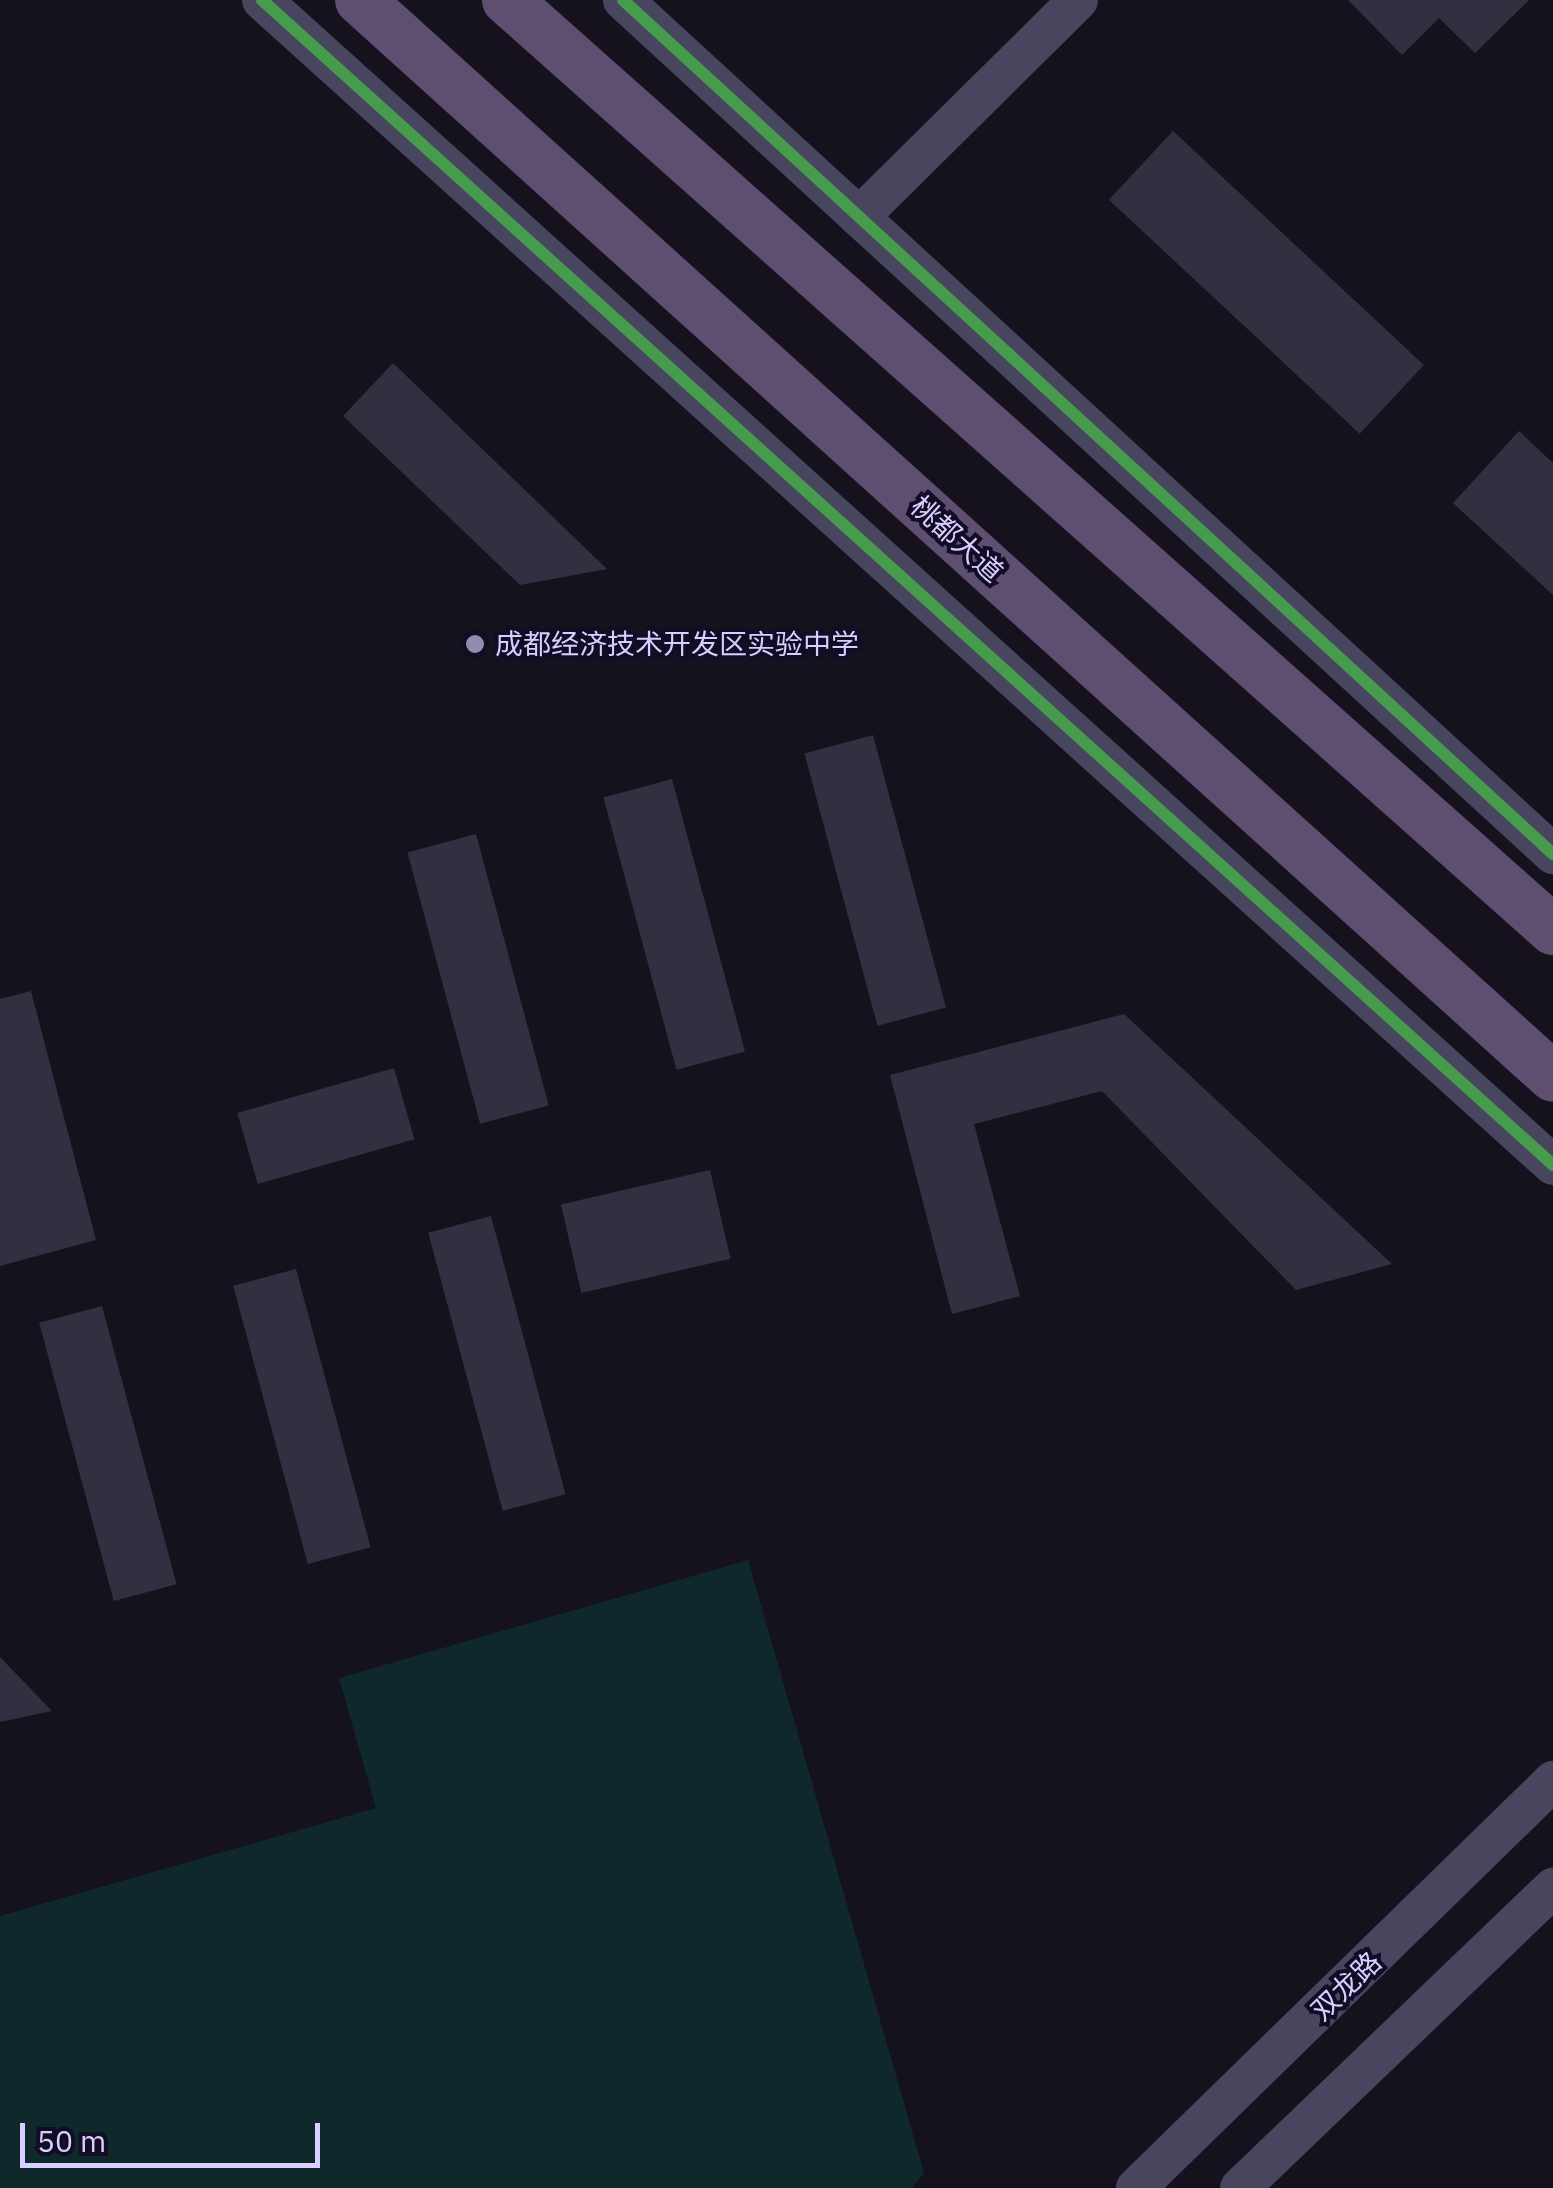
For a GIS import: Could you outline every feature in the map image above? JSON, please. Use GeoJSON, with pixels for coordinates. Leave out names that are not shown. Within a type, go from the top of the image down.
{"type":"FeatureCollection","features":[{"type":"Feature","properties":{"kind":"main road","name":"桃都大道"},"geometry":{"type":"LineString","coordinates":[[360,0],[1553,1077]]}},
{"type":"Feature","properties":{"kind":"main road"},"geometry":{"type":"LineString","coordinates":[[507,0],[1553,930]]}},
{"type":"Feature","properties":{"kind":"street"},"geometry":{"type":"LineString","coordinates":[[262,0],[1553,1164]]}},
{"type":"Feature","properties":{"kind":"street"},"geometry":{"type":"LineString","coordinates":[[623,0],[1553,854]]}},
{"type":"Feature","properties":{"kind":"street"},"geometry":{"type":"LineString","coordinates":[[860,217],[1078,0]]}},
{"type":"Feature","properties":{"kind":"street","name":"双龙路"},"geometry":{"type":"LineString","coordinates":[[1136,2188],[1553,1781]]}},
{"type":"Feature","properties":{"kind":"street"},"geometry":{"type":"LineString","coordinates":[[1240,2188],[1553,1888]]}},
{"type":"Feature","properties":{"kind":"green space"},"geometry":{"type":"Polygon","coordinates":[[[748,1560],[924,2173],[912,2188],[0,2188],[0,1916],[376,1808],[339,1678],[748,1560]]]}},
{"type":"Feature","properties":{"kind":"building"},"geometry":{"type":"Polygon","coordinates":[[[1348,0],[1529,0],[1475,53],[1439,18],[1402,55],[1348,0]]]}},
{"type":"Feature","properties":{"kind":"building"},"geometry":{"type":"Polygon","coordinates":[[[1173,131],[1424,365],[1360,434],[1109,200],[1173,131]]]}},
{"type":"Feature","properties":{"kind":"building"},"geometry":{"type":"Polygon","coordinates":[[[393,363],[607,569],[520,585],[343,416],[393,363]]]}},
{"type":"Feature","properties":{"kind":"building"},"geometry":{"type":"Polygon","coordinates":[[[1519,431],[1553,463],[1553,595],[1453,503],[1519,431]]]}},
{"type":"Feature","properties":{"kind":"building"},"geometry":{"type":"Polygon","coordinates":[[[873,735],[946,1007],[877,1026],[804,753],[873,735]]]}},
{"type":"Feature","properties":{"kind":"building"},"geometry":{"type":"Polygon","coordinates":[[[672,779],[745,1051],[676,1070],[603,797],[672,779]]]}},
{"type":"Feature","properties":{"kind":"building"},"geometry":{"type":"Polygon","coordinates":[[[476,834],[549,1105],[480,1124],[407,852],[476,834]]]}},
{"type":"Feature","properties":{"kind":"building"},"geometry":{"type":"Polygon","coordinates":[[[31,991],[96,1240],[0,1266],[0,999],[31,991]]]}},
{"type":"Feature","properties":{"kind":"building"},"geometry":{"type":"Polygon","coordinates":[[[1124,1014],[1392,1264],[1296,1290],[1102,1091],[974,1124],[1020,1296],[952,1314],[890,1075],[1124,1014]]]}},
{"type":"Feature","properties":{"kind":"building"},"geometry":{"type":"Polygon","coordinates":[[[394,1068],[414,1139],[258,1184],[237,1113],[394,1068]]]}},
{"type":"Feature","properties":{"kind":"building"},"geometry":{"type":"Polygon","coordinates":[[[710,1170],[730,1259],[581,1293],[561,1204],[710,1170]]]}},
{"type":"Feature","properties":{"kind":"building"},"geometry":{"type":"Polygon","coordinates":[[[491,1216],[566,1494],[503,1511],[428,1233],[491,1216]]]}},
{"type":"Feature","properties":{"kind":"building"},"geometry":{"type":"Polygon","coordinates":[[[296,1269],[371,1547],[308,1564],[233,1286],[296,1269]]]}},
{"type":"Feature","properties":{"kind":"building"},"geometry":{"type":"Polygon","coordinates":[[[102,1306],[177,1584],[114,1601],[39,1323],[102,1306]]]}},
{"type":"Feature","properties":{"kind":"building"},"geometry":{"type":"Polygon","coordinates":[[[0,1657],[52,1711],[0,1722],[0,1657]]]}},
{"type":"Feature","properties":{"kind":"cycle path"},"geometry":{"type":"LineString","coordinates":[[262,0],[1553,1165]]}},
{"type":"Feature","properties":{"kind":"cycle path"},"geometry":{"type":"LineString","coordinates":[[623,0],[1553,854]]}},
{"type":"Feature","properties":{"kind":"place","name":"成都经济技术开发区实验中学"},"geometry":{"type":"Point","coordinates":[475,644]}}]}
